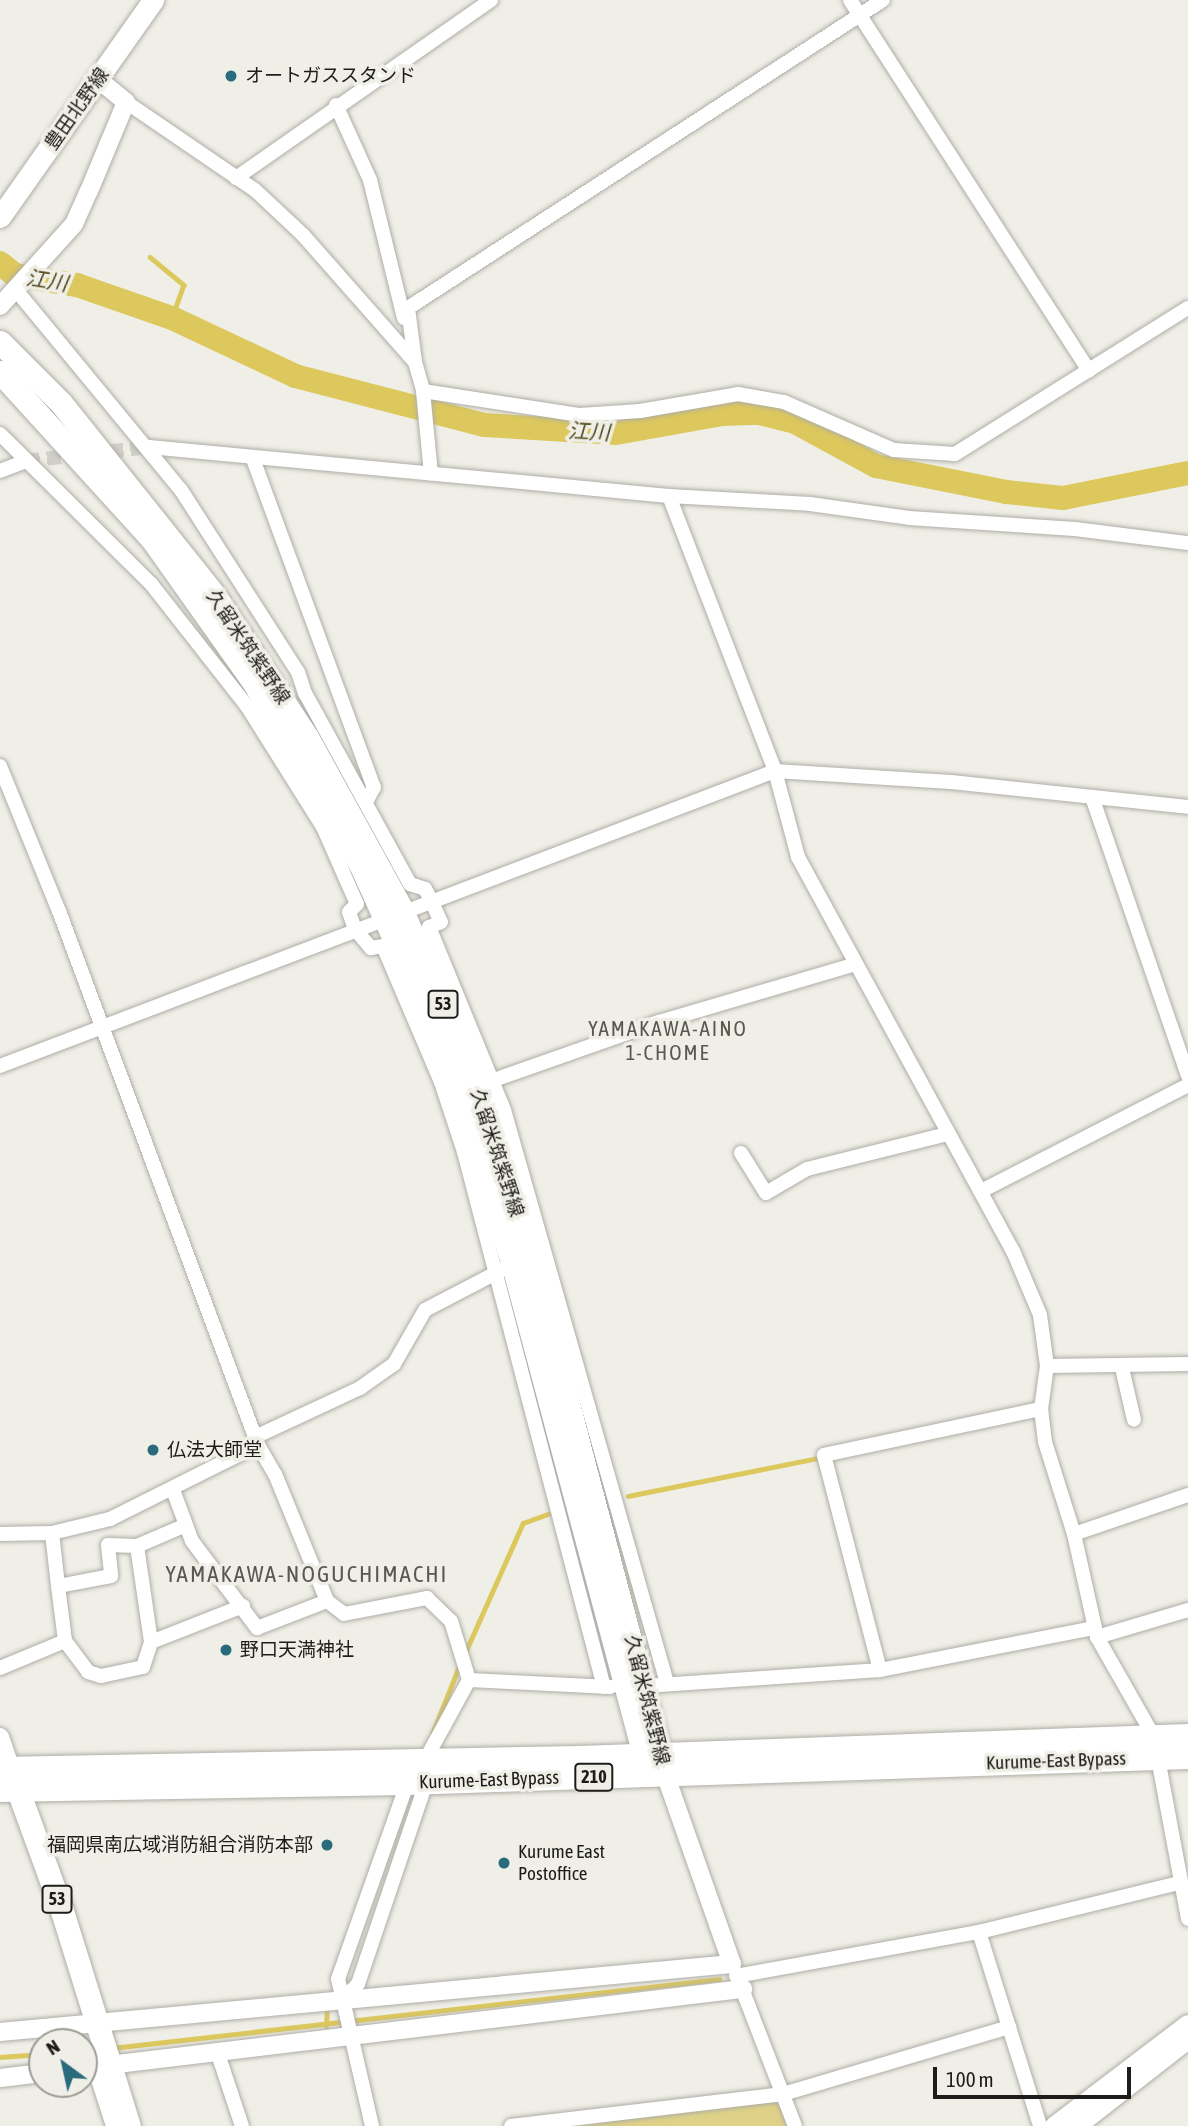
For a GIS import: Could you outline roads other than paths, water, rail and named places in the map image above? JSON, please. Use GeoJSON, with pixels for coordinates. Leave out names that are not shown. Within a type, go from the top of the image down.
{"type":"FeatureCollection","features":[{"type":"Feature","properties":{"kind":"highway","name":"Kurume-East Bypass"},"geometry":{"type":"LineString","coordinates":[[1156,1748],[1188,1736]]}},
{"type":"Feature","properties":{"kind":"highway","name":"Kurume-East Bypass"},"geometry":{"type":"LineString","coordinates":[[7,1780],[420,1774],[657,1761],[1156,1748],[1188,1757]]}},
{"type":"Feature","properties":{"kind":"main road","name":"豊田北野線"},"geometry":{"type":"LineString","coordinates":[[0,217],[153,0]]}},
{"type":"Feature","properties":{"kind":"main road","name":"久留米筑紫野線"},"geometry":{"type":"LineString","coordinates":[[0,342],[61,403],[215,596],[307,737],[480,1096],[522,1265],[657,1761]]}},
{"type":"Feature","properties":{"kind":"main road","name":"久留米筑紫野線"},"geometry":{"type":"LineString","coordinates":[[0,372],[111,490],[203,609],[254,682],[393,914]]}},
{"type":"Feature","properties":{"kind":"main road","name":"53"},"geometry":{"type":"LineString","coordinates":[[7,1780],[97,2027]]}},
{"type":"Feature","properties":{"kind":"main road","name":"53"},"geometry":{"type":"LineString","coordinates":[[98,2071],[129,2126]]}},
{"type":"Feature","properties":{"kind":"street"},"geometry":{"type":"LineString","coordinates":[[236,178],[336,105],[491,0]]}},
{"type":"Feature","properties":{"kind":"street"},"geometry":{"type":"LineString","coordinates":[[850,0],[1089,371]]}},
{"type":"Feature","properties":{"kind":"street"},"geometry":{"type":"LineString","coordinates":[[415,362],[408,308],[883,0]]}},
{"type":"Feature","properties":{"kind":"street"},"geometry":{"type":"LineString","coordinates":[[98,79],[126,102],[236,178],[303,235],[415,362]]}},
{"type":"Feature","properties":{"kind":"street"},"geometry":{"type":"LineString","coordinates":[[0,306],[74,224],[126,102]]}},
{"type":"Feature","properties":{"kind":"street"},"geometry":{"type":"LineString","coordinates":[[336,105],[370,180],[423,391],[431,474]]}},
{"type":"Feature","properties":{"kind":"street"},"geometry":{"type":"LineString","coordinates":[[24,281],[149,447],[298,672],[305,693],[411,884],[425,889],[441,922],[429,927],[491,1081],[522,1265],[635,1686]]}},
{"type":"Feature","properties":{"kind":"street"},"geometry":{"type":"LineString","coordinates":[[423,391],[580,415],[640,411],[738,394],[784,402],[894,450],[933,456],[955,454],[1188,308]]}},
{"type":"Feature","properties":{"kind":"street"},"geometry":{"type":"LineString","coordinates":[[0,434],[152,585],[265,730],[323,827],[357,904],[349,912],[355,929],[371,948],[383,946],[441,1082],[464,1152],[522,1265]]}},
{"type":"Feature","properties":{"kind":"street"},"geometry":{"type":"LineString","coordinates":[[149,447],[253,459],[669,496],[810,504],[909,518],[1075,528],[1188,543]]}},
{"type":"Feature","properties":{"kind":"street"},"geometry":{"type":"LineString","coordinates":[[253,459],[374,787],[366,802]]}},
{"type":"Feature","properties":{"kind":"street"},"geometry":{"type":"LineString","coordinates":[[0,471],[26,461]]}},
{"type":"Feature","properties":{"kind":"street"},"geometry":{"type":"LineString","coordinates":[[669,496],[775,771],[799,857],[856,964],[898,1034],[947,1134],[981,1191],[1040,1315],[1047,1366],[1041,1409],[1045,1442],[1074,1534],[1096,1632],[1156,1748],[1178,1883],[1188,1919]]}},
{"type":"Feature","properties":{"kind":"street"},"geometry":{"type":"LineString","coordinates":[[0,766],[5,795],[100,1027],[256,1441],[275,1474],[327,1601],[344,1614],[427,1598],[451,1621],[469,1679],[420,1774],[338,1979],[349,2039],[372,2126]]}},
{"type":"Feature","properties":{"kind":"street"},"geometry":{"type":"LineString","coordinates":[[0,1066],[393,914],[775,771],[951,782],[1188,807]]}},
{"type":"Feature","properties":{"kind":"street"},"geometry":{"type":"LineString","coordinates":[[1092,797],[1188,1076]]}},
{"type":"Feature","properties":{"kind":"street"},"geometry":{"type":"LineString","coordinates":[[491,1081],[659,1022],[856,964]]}},
{"type":"Feature","properties":{"kind":"street"},"geometry":{"type":"LineString","coordinates":[[981,1191],[1188,1085]]}},
{"type":"Feature","properties":{"kind":"street"},"geometry":{"type":"LineString","coordinates":[[741,1153],[766,1194],[807,1170],[947,1134]]}},
{"type":"Feature","properties":{"kind":"street"},"geometry":{"type":"LineString","coordinates":[[0,1534],[52,1533],[110,1519],[173,1490],[256,1441],[359,1388],[394,1364],[425,1310],[522,1265]]}},
{"type":"Feature","properties":{"kind":"street"},"geometry":{"type":"LineString","coordinates":[[1047,1366],[1122,1368],[1188,1364]]}},
{"type":"Feature","properties":{"kind":"street"},"geometry":{"type":"LineString","coordinates":[[1122,1368],[1134,1420]]}},
{"type":"Feature","properties":{"kind":"street"},"geometry":{"type":"LineString","coordinates":[[880,1670],[824,1455],[1041,1409]]}},
{"type":"Feature","properties":{"kind":"street"},"geometry":{"type":"LineString","coordinates":[[173,1490],[192,1541],[257,1628],[327,1601]]}},
{"type":"Feature","properties":{"kind":"street"},"geometry":{"type":"LineString","coordinates":[[1074,1534],[1188,1495]]}},
{"type":"Feature","properties":{"kind":"street"},"geometry":{"type":"LineString","coordinates":[[58,1586],[111,1576],[108,1545],[138,1546],[186,1525]]}},
{"type":"Feature","properties":{"kind":"street"},"geometry":{"type":"LineString","coordinates":[[52,1533],[65,1641],[88,1672],[101,1676],[143,1667],[151,1642],[138,1546]]}},
{"type":"Feature","properties":{"kind":"street"},"geometry":{"type":"LineString","coordinates":[[151,1642],[243,1606]]}},
{"type":"Feature","properties":{"kind":"street"},"geometry":{"type":"LineString","coordinates":[[469,1679],[635,1686],[880,1670],[1096,1632],[1188,1610]]}},
{"type":"Feature","properties":{"kind":"street"},"geometry":{"type":"LineString","coordinates":[[0,1668],[65,1641]]}},
{"type":"Feature","properties":{"kind":"street"},"geometry":{"type":"LineString","coordinates":[[0,1737],[7,1780]]}},
{"type":"Feature","properties":{"kind":"street"},"geometry":{"type":"LineString","coordinates":[[657,1761],[795,2126]]}},
{"type":"Feature","properties":{"kind":"street"},"geometry":{"type":"LineString","coordinates":[[343,1999],[358,1984],[420,1774]]}},
{"type":"Feature","properties":{"kind":"street"},"geometry":{"type":"LineString","coordinates":[[98,2066],[217,2050],[349,2039],[737,1976],[979,1932],[1178,1883]]}},
{"type":"Feature","properties":{"kind":"street"},"geometry":{"type":"LineString","coordinates":[[979,1932],[1040,2126]]}},
{"type":"Feature","properties":{"kind":"street"},"geometry":{"type":"LineString","coordinates":[[0,2032],[97,2027],[343,1999],[737,1976]]}},
{"type":"Feature","properties":{"kind":"street"},"geometry":{"type":"LineString","coordinates":[[1054,2126],[1188,2024]]}},
{"type":"Feature","properties":{"kind":"street"},"geometry":{"type":"LineString","coordinates":[[511,2126],[783,2094],[1009,2027]]}},
{"type":"Feature","properties":{"kind":"street"},"geometry":{"type":"LineString","coordinates":[[1078,2126],[1188,2040]]}},
{"type":"Feature","properties":{"kind":"street"},"geometry":{"type":"LineString","coordinates":[[217,2050],[242,2126]]}},
{"type":"Feature","properties":{"kind":"street"},"geometry":{"type":"LineString","coordinates":[[0,2078],[28,2075]]}},
{"type":"Feature","properties":{"kind":"street"},"geometry":{"type":"LineString","coordinates":[[98,2076],[113,2126]]}},
{"type":"Feature","properties":{"kind":"waterway"},"geometry":{"type":"LineString","coordinates":[[150,257],[184,285],[172,318]]}},
{"type":"Feature","properties":{"kind":"waterway","name":"江川"},"geometry":{"type":"LineString","coordinates":[[0,263],[15,275],[77,285],[172,318],[295,376],[485,425],[616,433],[722,414],[759,413],[795,422],[876,466],[1006,492],[1063,498],[1188,473]]}},
{"type":"Feature","properties":{"kind":"waterway"},"geometry":{"type":"LineString","coordinates":[[628,1496],[823,1457]]}},
{"type":"Feature","properties":{"kind":"waterway"},"geometry":{"type":"LineString","coordinates":[[465,1653],[523,1523],[548,1514]]}},
{"type":"Feature","properties":{"kind":"waterway"},"geometry":{"type":"LineString","coordinates":[[432,1734],[460,1664]]}},
{"type":"Feature","properties":{"kind":"waterway"},"geometry":{"type":"LineString","coordinates":[[112,2048],[719,1979]]}},
{"type":"Feature","properties":{"kind":"waterway"},"geometry":{"type":"LineString","coordinates":[[326,2026],[327,2006]]}},
{"type":"Feature","properties":{"kind":"waterway"},"geometry":{"type":"LineString","coordinates":[[0,2057],[28,2055]]}},
{"type":"Feature","properties":{"kind":"tunnel"},"geometry":{"type":"LineString","coordinates":[[26,461],[149,447]]}},
{"type":"Feature","properties":{"kind":"place","name":"オートガススタンド"},"geometry":{"type":"Point","coordinates":[231,76]}},
{"type":"Feature","properties":{"kind":"place","name":"仏法大師堂"},"geometry":{"type":"Point","coordinates":[153,1450]}},
{"type":"Feature","properties":{"kind":"place","name":"野口天満神社"},"geometry":{"type":"Point","coordinates":[226,1650]}},
{"type":"Feature","properties":{"kind":"place","name":"福岡県南広域消防組合消防本部"},"geometry":{"type":"Point","coordinates":[327,1845]}},
{"type":"Feature","properties":{"kind":"place","name":"Kurume East Postoffice"},"geometry":{"type":"Point","coordinates":[504,1863]}},
{"type":"Feature","properties":{"kind":"district","name":"YAMAKAWA-AINO 1-CHOME"},"geometry":{"type":"Point","coordinates":[668,1040]}},
{"type":"Feature","properties":{"kind":"district","name":"YAMAKAWA-NOGUCHIMACHI"},"geometry":{"type":"Point","coordinates":[307,1574]}}]}
